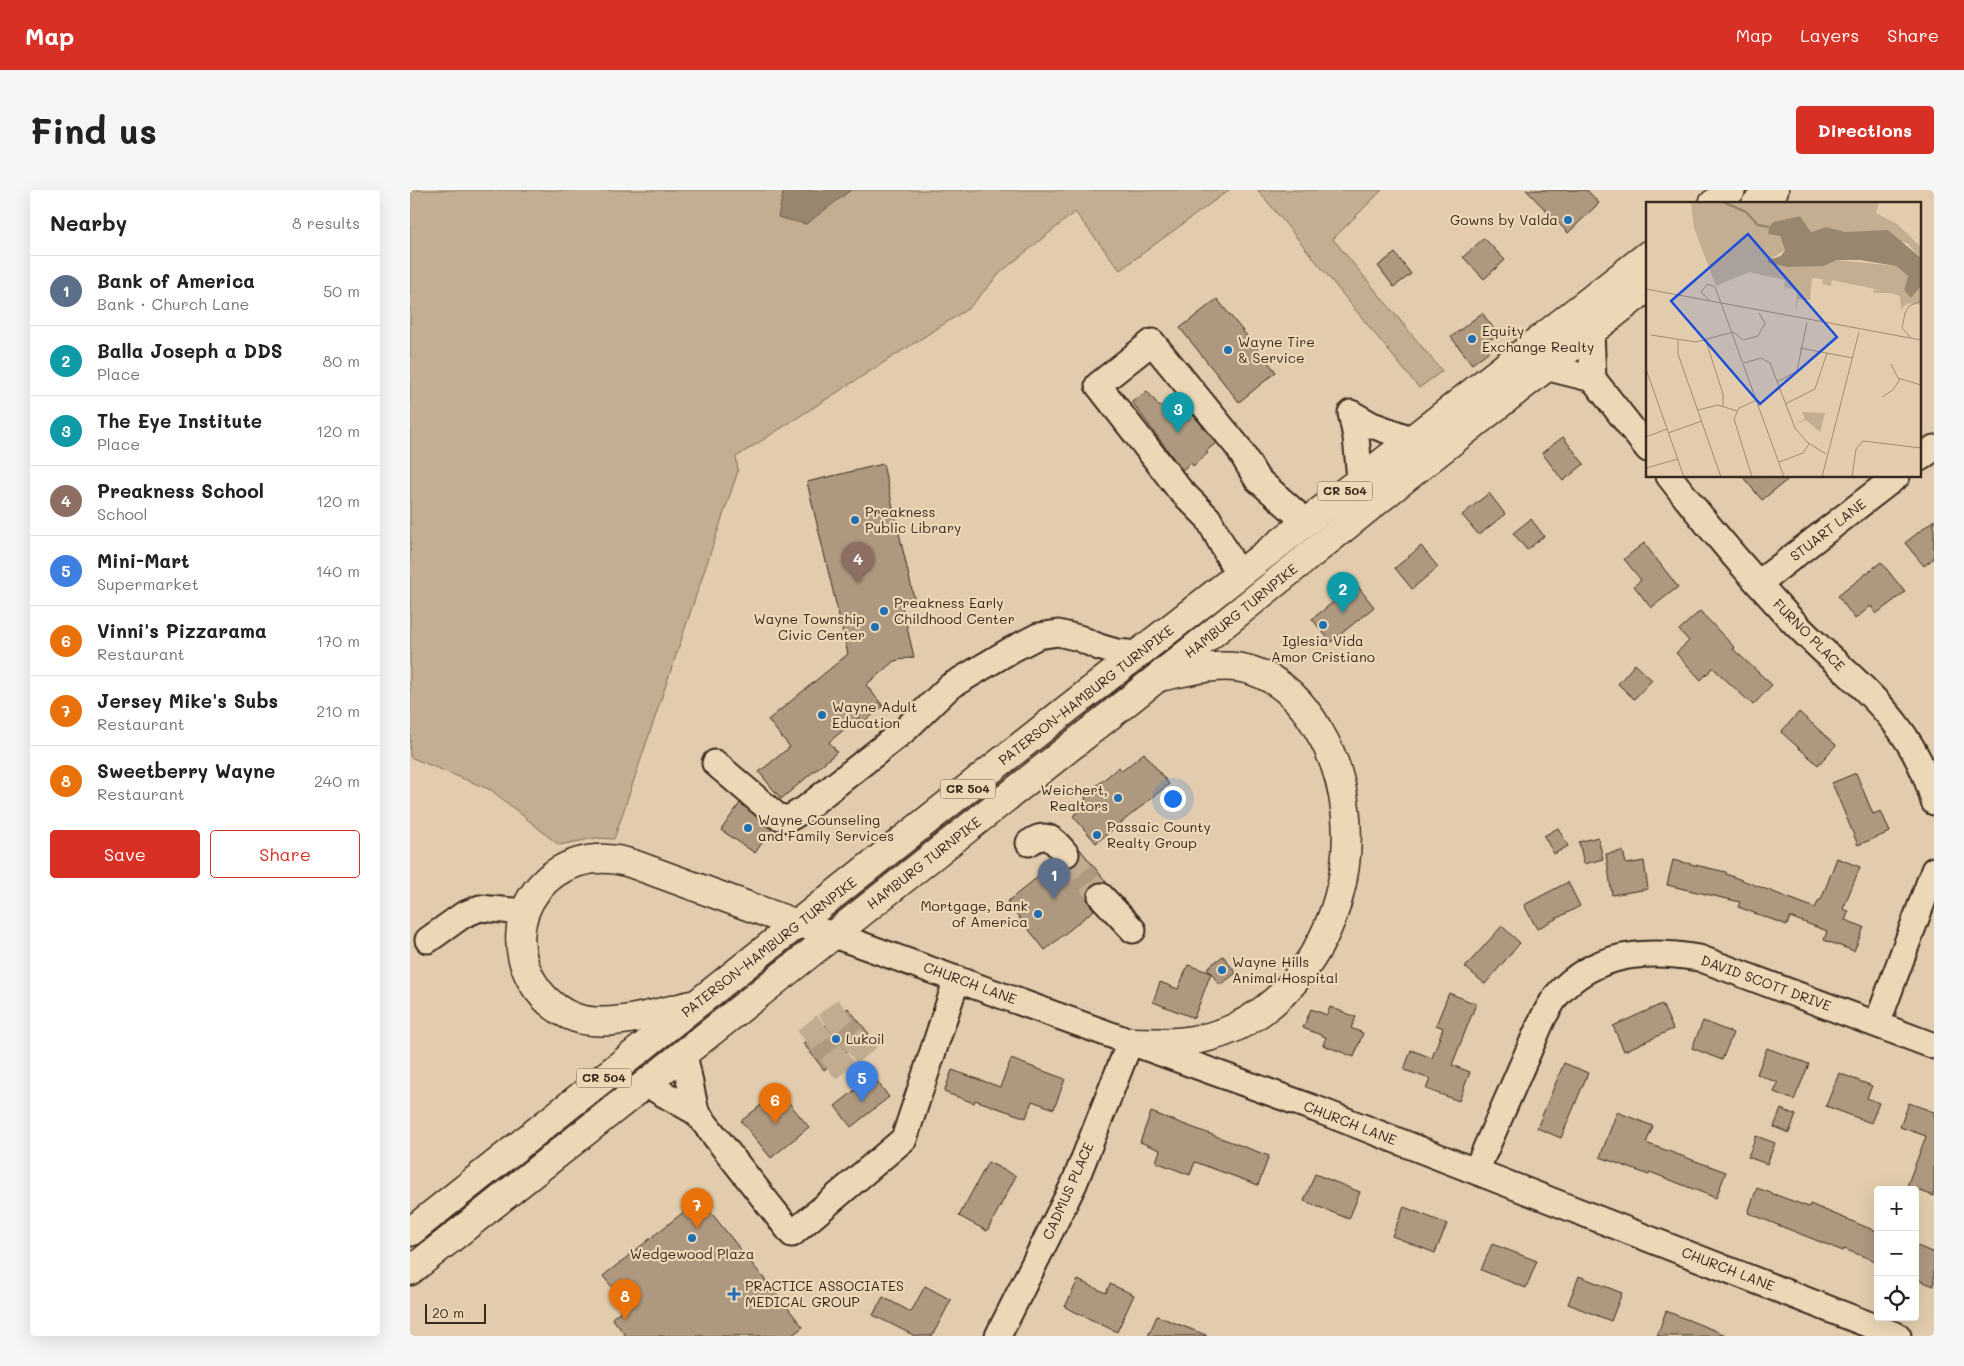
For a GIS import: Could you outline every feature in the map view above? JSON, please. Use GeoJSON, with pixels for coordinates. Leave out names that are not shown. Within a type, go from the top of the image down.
{"type":"FeatureCollection","features":[{"type":"Feature","properties":{"kind":"main road"},"geometry":{"type":"LineString","coordinates":[[1716,202],[1731,190]]}},
{"type":"Feature","properties":{"kind":"main road"},"geometry":{"type":"LineString","coordinates":[[1759,202],[1774,190]]}},
{"type":"Feature","properties":{"kind":"main road","name":"PATERSON-HAMBURG TURNPIKE"},"geometry":{"type":"LineString","coordinates":[[410,1232],[1138,654],[1646,257]]}},
{"type":"Feature","properties":{"kind":"main road","name":"HAMBURG TURNPIKE"},"geometry":{"type":"LineString","coordinates":[[834,935],[1545,367],[1646,289]]}},
{"type":"Feature","properties":{"kind":"main road"},"geometry":{"type":"LineString","coordinates":[[1130,1042],[1176,1043],[1208,1038],[1234,1028],[1259,1014],[1272,1003],[1292,984],[1309,962],[1326,934],[1343,884],[1347,849],[1347,821],[1339,776],[1333,758],[1311,716],[1294,696],[1268,677],[1244,668],[1217,667],[1157,678]]}},
{"type":"Feature","properties":{"kind":"main road"},"geometry":{"type":"LineString","coordinates":[[699,1003],[628,1019],[601,1021],[577,1018],[560,1011],[542,995],[528,976],[524,965],[521,938],[524,912],[537,890],[544,881],[562,868],[582,861],[609,857],[797,924]]}},
{"type":"Feature","properties":{"kind":"main road","name":"CR 504"},"geometry":{"type":"LineString","coordinates":[[410,1271],[834,935]]}},
{"type":"Feature","properties":{"kind":"street"},"geometry":{"type":"LineString","coordinates":[[1590,332],[1593,379],[1646,446]]}},
{"type":"Feature","properties":{"kind":"street"},"geometry":{"type":"LineString","coordinates":[[1239,576],[1208,518],[1179,489],[1098,385],[1152,342],[1238,446],[1257,479],[1306,522]]}},
{"type":"Feature","properties":{"kind":"street"},"geometry":{"type":"LineString","coordinates":[[1545,367],[1593,379]]}},
{"type":"Feature","properties":{"kind":"street"},"geometry":{"type":"LineString","coordinates":[[1360,479],[1356,437],[1350,413],[1372,425],[1411,439]]}},
{"type":"Feature","properties":{"kind":"street"},"geometry":{"type":"LineString","coordinates":[[1922,457],[1934,448]]}},
{"type":"Feature","properties":{"kind":"street","name":"FURNO PLACE"},"geometry":{"type":"LineString","coordinates":[[1671,478],[1787,616],[1878,701],[1899,726],[1916,754],[1929,782],[1934,802]]}},
{"type":"Feature","properties":{"kind":"street","name":"STUART LANE"},"geometry":{"type":"LineString","coordinates":[[1759,583],[1894,478]]}},
{"type":"Feature","properties":{"kind":"street"},"geometry":{"type":"LineString","coordinates":[[715,763],[776,816],[788,819],[805,809],[906,729],[949,687],[1038,636],[1058,633],[1080,638],[1099,647],[1116,652],[1138,654]]}},
{"type":"Feature","properties":{"kind":"street"},"geometry":{"type":"LineString","coordinates":[[1028,843],[1036,838],[1046,837],[1054,840],[1066,854]]}},
{"type":"Feature","properties":{"kind":"street"},"geometry":{"type":"LineString","coordinates":[[1877,1024],[1934,870]]}},
{"type":"Feature","properties":{"kind":"street"},"geometry":{"type":"LineString","coordinates":[[1101,896],[1133,930]]}},
{"type":"Feature","properties":{"kind":"street"},"geometry":{"type":"LineString","coordinates":[[428,940],[463,915],[480,908],[524,912]]}},
{"type":"Feature","properties":{"kind":"street","name":"CHURCH LANE"},"geometry":{"type":"LineString","coordinates":[[797,924],[834,935],[1316,1109],[1886,1334]]}},
{"type":"Feature","properties":{"kind":"street","name":"DAVID SCOTT DRIVE"},"geometry":{"type":"LineString","coordinates":[[1476,1171],[1542,1018],[1556,996],[1568,984],[1589,969],[1613,959],[1640,954],[1660,953],[1700,958],[1934,1046]]}},
{"type":"Feature","properties":{"kind":"street"},"geometry":{"type":"LineString","coordinates":[[646,1084],[696,1112],[792,1234],[904,1139],[957,979]]}},
{"type":"Feature","properties":{"kind":"street","name":"CADMUS PLACE"},"geometry":{"type":"LineString","coordinates":[[1002,1335],[1074,1184],[1130,1042]]}},
{"type":"Feature","properties":{"kind":"street"},"geometry":{"type":"LineString","coordinates":[[684,1054],[696,1112]]}},
{"type":"Feature","properties":{"kind":"shaded area"},"geometry":{"type":"Polygon","coordinates":[[[410,190],[784,190],[778,217],[806,224],[851,190],[1229,190],[1120,270],[1075,212],[1001,272],[969,308],[736,457],[738,471],[614,839],[596,838],[559,845],[491,790],[410,757],[410,190]]]}},
{"type":"Feature","properties":{"kind":"shaded area"},"geometry":{"type":"Polygon","coordinates":[[[784,190],[851,190],[806,224],[778,217],[784,190]]]}},
{"type":"Feature","properties":{"kind":"shaded area"},"geometry":{"type":"Polygon","coordinates":[[[1258,190],[1382,190],[1333,239],[1442,371],[1419,388],[1258,190]]]}},
{"type":"Feature","properties":{"kind":"building","name":"Gowns by Valda"},"geometry":{"type":"Polygon","coordinates":[[[1526,190],[1587,190],[1599,203],[1568,233],[1526,190]]]}},
{"type":"Feature","properties":{"kind":"building"},"geometry":{"type":"Polygon","coordinates":[[[1484,238],[1505,260],[1484,279],[1463,257],[1484,238]]]}},
{"type":"Feature","properties":{"kind":"building"},"geometry":{"type":"Polygon","coordinates":[[[1395,253],[1411,274],[1394,287],[1378,266],[1395,253]]]}},
{"type":"Feature","properties":{"kind":"building","name":"Wayne Tire & Service"},"geometry":{"type":"Polygon","coordinates":[[[1217,299],[1276,372],[1239,402],[1180,328],[1217,299]]]}},
{"type":"Feature","properties":{"kind":"building","name":"Equity Exchange Realty"},"geometry":{"type":"Polygon","coordinates":[[[1482,313],[1498,334],[1487,342],[1492,349],[1472,364],[1451,337],[1482,313]]]}},
{"type":"Feature","properties":{"kind":"building"},"geometry":{"type":"Polygon","coordinates":[[[1147,391],[1160,407],[1176,394],[1216,443],[1193,466],[1191,463],[1182,470],[1132,402],[1147,391]]]}},
{"type":"Feature","properties":{"kind":"building"},"geometry":{"type":"Polygon","coordinates":[[[1563,437],[1584,464],[1563,481],[1542,453],[1563,437]]]}},
{"type":"Feature","properties":{"kind":"building","name":"Wayne Township Civic Center"},"geometry":{"type":"Polygon","coordinates":[[[883,464],[914,598],[901,602],[914,657],[894,661],[866,685],[883,706],[864,722],[859,717],[829,742],[837,752],[781,799],[759,772],[790,747],[768,720],[848,654],[807,482],[883,464]]]}},
{"type":"Feature","properties":{"kind":"building"},"geometry":{"type":"Polygon","coordinates":[[[1744,478],[1790,478],[1762,500],[1744,478]]]}},
{"type":"Feature","properties":{"kind":"building"},"geometry":{"type":"Polygon","coordinates":[[[1489,493],[1505,514],[1479,535],[1462,515],[1489,493]]]}},
{"type":"Feature","properties":{"kind":"building"},"geometry":{"type":"Polygon","coordinates":[[[1531,519],[1544,536],[1527,550],[1513,533],[1531,519]]]}},
{"type":"Feature","properties":{"kind":"building"},"geometry":{"type":"Polygon","coordinates":[[[1934,520],[1934,558],[1924,566],[1905,543],[1934,520]]]}},
{"type":"Feature","properties":{"kind":"building"},"geometry":{"type":"Polygon","coordinates":[[[1644,543],[1678,587],[1651,608],[1634,586],[1641,580],[1624,559],[1644,543]]]}},
{"type":"Feature","properties":{"kind":"building"},"geometry":{"type":"Polygon","coordinates":[[[1421,546],[1438,567],[1412,589],[1395,568],[1421,546]]]}},
{"type":"Feature","properties":{"kind":"building"},"geometry":{"type":"Polygon","coordinates":[[[1881,562],[1905,592],[1876,614],[1871,606],[1855,619],[1838,596],[1881,562]]]}},
{"type":"Feature","properties":{"kind":"building"},"geometry":{"type":"Polygon","coordinates":[[[1356,584],[1374,607],[1331,642],[1312,619],[1356,584]]]}},
{"type":"Feature","properties":{"kind":"building"},"geometry":{"type":"Polygon","coordinates":[[[1700,611],[1735,648],[1733,649],[1772,685],[1753,705],[1713,668],[1701,680],[1676,653],[1689,641],[1679,630],[1700,611]]]}},
{"type":"Feature","properties":{"kind":"building"},"geometry":{"type":"Polygon","coordinates":[[[1635,664],[1652,680],[1634,699],[1618,684],[1635,664]]]}},
{"type":"Feature","properties":{"kind":"building"},"geometry":{"type":"Polygon","coordinates":[[[1799,712],[1836,745],[1818,765],[1781,732],[1799,712]]]}},
{"type":"Feature","properties":{"kind":"building","name":"Weichert, Realtors"},"geometry":{"type":"Polygon","coordinates":[[[1144,753],[1169,784],[1096,843],[1073,816],[1081,809],[1078,806],[1086,799],[1084,796],[1119,767],[1122,771],[1144,753]]]}},
{"type":"Feature","properties":{"kind":"building"},"geometry":{"type":"Polygon","coordinates":[[[1856,773],[1873,814],[1881,811],[1890,832],[1858,845],[1832,783],[1856,773]]]}},
{"type":"Feature","properties":{"kind":"building","name":"Wayne Counseling and Family Services"},"geometry":{"type":"Polygon","coordinates":[[[740,803],[772,829],[755,853],[721,830],[740,803]]]}},
{"type":"Feature","properties":{"kind":"building"},"geometry":{"type":"Polygon","coordinates":[[[1558,828],[1568,846],[1554,854],[1544,836],[1558,828]]]}},
{"type":"Feature","properties":{"kind":"building"},"geometry":{"type":"Polygon","coordinates":[[[1598,837],[1603,859],[1584,864],[1579,842],[1598,837]]]}},
{"type":"Feature","properties":{"kind":"building"},"geometry":{"type":"Polygon","coordinates":[[[1079,848],[1107,883],[1098,882],[1091,886],[1087,892],[1087,899],[1094,910],[1045,950],[1007,902],[1055,863],[1062,868],[1069,868],[1075,865],[1080,858],[1079,848]]]}},
{"type":"Feature","properties":{"kind":"building"},"geometry":{"type":"Polygon","coordinates":[[[1623,851],[1626,864],[1644,861],[1648,889],[1612,895],[1606,854],[1623,851]]]}},
{"type":"Feature","properties":{"kind":"building"},"geometry":{"type":"Polygon","coordinates":[[[1837,858],[1860,867],[1843,909],[1849,911],[1845,920],[1864,927],[1854,951],[1824,940],[1827,931],[1790,917],[1787,925],[1738,907],[1740,902],[1667,885],[1673,860],[1726,872],[1726,874],[1815,908],[1819,900],[1821,900],[1837,858]]]}},
{"type":"Feature","properties":{"kind":"building"},"geometry":{"type":"Polygon","coordinates":[[[1568,882],[1580,906],[1537,929],[1524,905],[1568,882]]]}},
{"type":"Feature","properties":{"kind":"building"},"geometry":{"type":"Polygon","coordinates":[[[1502,926],[1520,943],[1485,984],[1465,967],[1502,926]]]}},
{"type":"Feature","properties":{"kind":"building","name":"Wayne Hills Animal Hospital"},"geometry":{"type":"Polygon","coordinates":[[[1223,956],[1236,973],[1220,985],[1207,968],[1223,956]]]}},
{"type":"Feature","properties":{"kind":"building"},"geometry":{"type":"Polygon","coordinates":[[[1188,965],[1211,973],[1194,1018],[1153,1002],[1160,982],[1178,989],[1188,965]]]}},
{"type":"Feature","properties":{"kind":"building"},"geometry":{"type":"Polygon","coordinates":[[[1449,993],[1476,1004],[1452,1065],[1470,1072],[1459,1101],[1426,1089],[1430,1079],[1404,1070],[1411,1050],[1432,1058],[1443,1028],[1436,1025],[1449,993]]]}},
{"type":"Feature","properties":{"kind":"building"},"geometry":{"type":"Polygon","coordinates":[[[1662,1004],[1673,1029],[1624,1051],[1613,1026],[1662,1004]]]}},
{"type":"Feature","properties":{"kind":"building"},"geometry":{"type":"Polygon","coordinates":[[[1330,1007],[1356,1017],[1351,1028],[1363,1033],[1354,1057],[1323,1045],[1326,1037],[1303,1028],[1311,1009],[1327,1015],[1330,1007]]]}},
{"type":"Feature","properties":{"kind":"building","name":"Lukoil"},"geometry":{"type":"Polygon","coordinates":[[[848,1008],[869,1034],[824,1070],[803,1043],[848,1008]]]}},
{"type":"Feature","properties":{"kind":"building"},"geometry":{"type":"Polygon","coordinates":[[[1703,1021],[1733,1033],[1722,1060],[1692,1048],[1703,1021]]]}},
{"type":"Feature","properties":{"kind":"building"},"geometry":{"type":"Polygon","coordinates":[[[1767,1048],[1809,1064],[1794,1100],[1774,1092],[1778,1083],[1757,1074],[1767,1048]]]}},
{"type":"Feature","properties":{"kind":"building"},"geometry":{"type":"Polygon","coordinates":[[[1011,1059],[1065,1079],[1054,1109],[1032,1101],[1026,1118],[975,1100],[974,1103],[944,1092],[952,1070],[1000,1087],[1011,1059]]]}},
{"type":"Feature","properties":{"kind":"building"},"geometry":{"type":"Polygon","coordinates":[[[1564,1063],[1588,1073],[1561,1138],[1537,1128],[1564,1063]]]}},
{"type":"Feature","properties":{"kind":"building"},"geometry":{"type":"Polygon","coordinates":[[[1839,1073],[1872,1086],[1867,1098],[1879,1103],[1871,1123],[1826,1106],[1839,1073]]]}},
{"type":"Feature","properties":{"kind":"building"},"geometry":{"type":"Polygon","coordinates":[[[873,1076],[889,1097],[851,1127],[835,1106],[873,1076]]]}},
{"type":"Feature","properties":{"kind":"building"},"geometry":{"type":"Polygon","coordinates":[[[779,1091],[809,1127],[771,1158],[741,1121],[779,1091]]]}},
{"type":"Feature","properties":{"kind":"building"},"geometry":{"type":"Polygon","coordinates":[[[1909,1103],[1934,1112],[1934,1196],[1919,1190],[1919,1186],[1907,1186],[1926,1136],[1900,1127],[1909,1103]]]}},
{"type":"Feature","properties":{"kind":"building"},"geometry":{"type":"Polygon","coordinates":[[[1781,1109],[1796,1115],[1789,1133],[1774,1127],[1781,1109]]]}},
{"type":"Feature","properties":{"kind":"building"},"geometry":{"type":"Polygon","coordinates":[[[1151,1112],[1269,1156],[1258,1185],[1195,1162],[1190,1175],[1156,1162],[1160,1150],[1140,1142],[1151,1112]]]}},
{"type":"Feature","properties":{"kind":"building"},"geometry":{"type":"Polygon","coordinates":[[[1617,1112],[1653,1126],[1646,1143],[1726,1172],[1716,1198],[1650,1172],[1649,1175],[1600,1157],[1617,1112]]]}},
{"type":"Feature","properties":{"kind":"building"},"geometry":{"type":"Polygon","coordinates":[[[1756,1136],[1775,1143],[1767,1164],[1748,1157],[1756,1136]]]}},
{"type":"Feature","properties":{"kind":"building"},"geometry":{"type":"Polygon","coordinates":[[[988,1162],[1016,1176],[987,1231],[959,1216],[988,1162]]]}},
{"type":"Feature","properties":{"kind":"building"},"geometry":{"type":"Polygon","coordinates":[[[1315,1174],[1360,1192],[1349,1219],[1304,1201],[1315,1174]]]}},
{"type":"Feature","properties":{"kind":"building"},"geometry":{"type":"Polygon","coordinates":[[[1757,1188],[1809,1207],[1810,1204],[1874,1230],[1874,1260],[1844,1249],[1843,1251],[1748,1213],[1757,1188]]]}},
{"type":"Feature","properties":{"kind":"building","name":"Wedgewood Plaza"},"geometry":{"type":"Polygon","coordinates":[[[700,1199],[803,1327],[791,1336],[626,1336],[612,1318],[627,1306],[603,1276],[700,1199]]]}},
{"type":"Feature","properties":{"kind":"building"},"geometry":{"type":"Polygon","coordinates":[[[1404,1207],[1447,1224],[1435,1253],[1392,1236],[1404,1207]]]}},
{"type":"Feature","properties":{"kind":"building"},"geometry":{"type":"Polygon","coordinates":[[[1492,1244],[1537,1261],[1526,1288],[1481,1270],[1492,1244]]]}},
{"type":"Feature","properties":{"kind":"building"},"geometry":{"type":"Polygon","coordinates":[[[1919,1247],[1934,1253],[1934,1286],[1919,1280],[1919,1247]]]}},
{"type":"Feature","properties":{"kind":"building"},"geometry":{"type":"Polygon","coordinates":[[[1579,1276],[1622,1293],[1611,1321],[1568,1304],[1579,1276]]]}},
{"type":"Feature","properties":{"kind":"building"},"geometry":{"type":"Polygon","coordinates":[[[1078,1280],[1106,1293],[1110,1284],[1134,1295],[1117,1332],[1065,1307],[1078,1280]]]}},
{"type":"Feature","properties":{"kind":"building"},"geometry":{"type":"Polygon","coordinates":[[[925,1286],[951,1300],[932,1336],[915,1336],[873,1315],[883,1297],[911,1312],[925,1286]]]}},
{"type":"Feature","properties":{"kind":"building"},"geometry":{"type":"Polygon","coordinates":[[[1666,1311],[1726,1335],[1726,1336],[1657,1336],[1666,1311]]]}},
{"type":"Feature","properties":{"kind":"building"},"geometry":{"type":"Polygon","coordinates":[[[1157,1316],[1206,1335],[1206,1336],[1148,1336],[1157,1316]]]}},
{"type":"Feature","properties":{"kind":"tunnel"},"geometry":{"type":"LineString","coordinates":[[1066,854],[1101,896]]}},
{"type":"Feature","properties":{"kind":"tunnel"},"geometry":{"type":"LineString","coordinates":[[828,1007],[871,1061]]}},
{"type":"Feature","properties":{"kind":"tunnel"},"geometry":{"type":"LineString","coordinates":[[807,1023],[850,1077]]}},
{"type":"Feature","properties":{"kind":"place","name":"Gowns by Valda"},"geometry":{"type":"Point","coordinates":[1568,220]}},
{"type":"Feature","properties":{"kind":"place","name":"Equity Exchange Realty"},"geometry":{"type":"Point","coordinates":[1472,339]}},
{"type":"Feature","properties":{"kind":"place","name":"Wayne Tire & Service"},"geometry":{"type":"Point","coordinates":[1228,350]}},
{"type":"Feature","properties":{"kind":"place","name":"The Eye Institute"},"geometry":{"type":"Point","coordinates":[1178,433]}},
{"type":"Feature","properties":{"kind":"place","name":"Preakness Public Library"},"geometry":{"type":"Point","coordinates":[855,520]}},
{"type":"Feature","properties":{"kind":"place","name":"Preakness School"},"geometry":{"type":"Point","coordinates":[858,583]}},
{"type":"Feature","properties":{"kind":"place","name":"Preakness Early Childhood Center"},"geometry":{"type":"Point","coordinates":[884,611]}},
{"type":"Feature","properties":{"kind":"place","name":"Balla Joseph a DDS"},"geometry":{"type":"Point","coordinates":[1343,613]}},
{"type":"Feature","properties":{"kind":"place","name":"Iglesia Vida Amor Cristiano"},"geometry":{"type":"Point","coordinates":[1323,625]}},
{"type":"Feature","properties":{"kind":"place","name":"Wayne Township Civic Center"},"geometry":{"type":"Point","coordinates":[875,627]}},
{"type":"Feature","properties":{"kind":"place","name":"Wayne Adult Education"},"geometry":{"type":"Point","coordinates":[822,715]}},
{"type":"Feature","properties":{"kind":"place","name":"Weichert, Realtors"},"geometry":{"type":"Point","coordinates":[1118,798]}},
{"type":"Feature","properties":{"kind":"place","name":"Wayne Counseling and Family Services"},"geometry":{"type":"Point","coordinates":[748,828]}},
{"type":"Feature","properties":{"kind":"place","name":"Passaic County Realty Group"},"geometry":{"type":"Point","coordinates":[1097,835]}},
{"type":"Feature","properties":{"kind":"place","name":"Bank of America"},"geometry":{"type":"Point","coordinates":[1054,899]}},
{"type":"Feature","properties":{"kind":"place","name":"Mortgage, Bank of America"},"geometry":{"type":"Point","coordinates":[1038,914]}},
{"type":"Feature","properties":{"kind":"place","name":"Wayne Hills Animal Hospital"},"geometry":{"type":"Point","coordinates":[1222,970]}},
{"type":"Feature","properties":{"kind":"place","name":"Lukoil"},"geometry":{"type":"Point","coordinates":[836,1039]}},
{"type":"Feature","properties":{"kind":"place","name":"Mini-Mart"},"geometry":{"type":"Point","coordinates":[862,1102]}},
{"type":"Feature","properties":{"kind":"place","name":"Vinni's Pizzarama"},"geometry":{"type":"Point","coordinates":[775,1124]}},
{"type":"Feature","properties":{"kind":"place","name":"Jersey Mike's Subs"},"geometry":{"type":"Point","coordinates":[697,1229]}},
{"type":"Feature","properties":{"kind":"place","name":"Wedgewood Plaza"},"geometry":{"type":"Point","coordinates":[692,1238]}},
{"type":"Feature","properties":{"kind":"place","name":"PRACTICE ASSOCIATES MEDICAL GROUP"},"geometry":{"type":"Point","coordinates":[734,1294]}},
{"type":"Feature","properties":{"kind":"place","name":"Sweetberry Wayne"},"geometry":{"type":"Point","coordinates":[625,1320]}}]}
